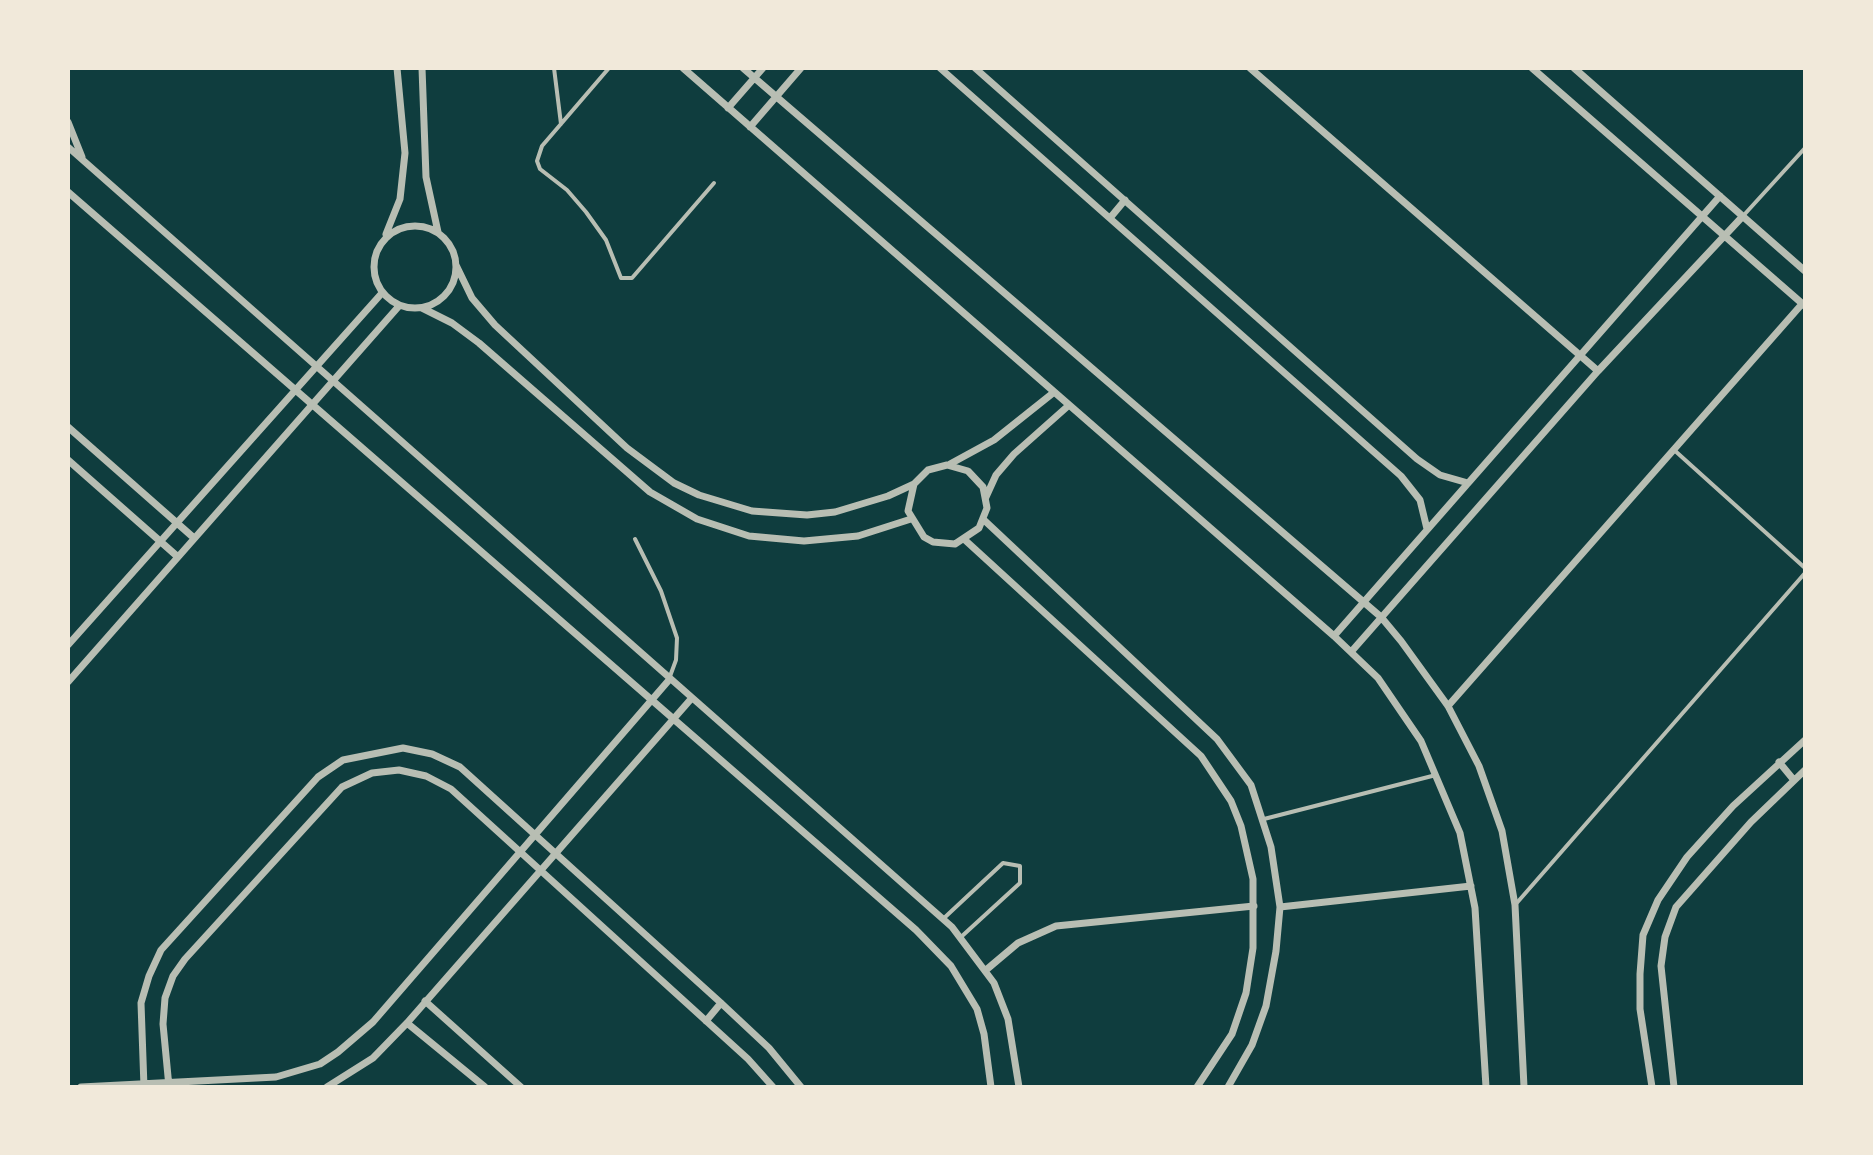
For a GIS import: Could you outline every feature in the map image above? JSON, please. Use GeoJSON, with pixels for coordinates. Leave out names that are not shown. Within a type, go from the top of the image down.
{"type":"FeatureCollection","features":[{"type":"Feature","properties":{"kind":"street"},"geometry":{"type":"LineString","coordinates":[[397,68],[405,129],[403,178],[393,221],[376,251],[374,273],[382,293],[399,306],[422,308],[452,323],[650,492],[697,519],[749,536],[804,541],[858,536],[911,519]]}},
{"type":"Feature","properties":{"kind":"street"},"geometry":{"type":"LineString","coordinates":[[422,68],[426,177],[438,232],[451,246],[456,265],[472,298],[495,325],[627,448],[674,483],[699,495],[752,511],[807,515],[862,506],[914,484],[928,470],[947,465],[994,440],[1053,393]]}},
{"type":"Feature","properties":{"kind":"street"},"geometry":{"type":"LineString","coordinates":[[683,68],[1334,636],[1378,678],[1401,709],[1438,775],[1460,833],[1471,886],[1486,1087]]}},
{"type":"Feature","properties":{"kind":"street"},"geometry":{"type":"LineString","coordinates":[[743,68],[1381,617],[1448,706],[1479,766],[1502,831],[1512,871],[1515,905],[1524,1087]]}},
{"type":"Feature","properties":{"kind":"street"},"geometry":{"type":"LineString","coordinates":[[728,108],[763,68]]}},
{"type":"Feature","properties":{"kind":"street"},"geometry":{"type":"LineString","coordinates":[[750,127],[801,68]]}},
{"type":"Feature","properties":{"kind":"street"},"geometry":{"type":"LineString","coordinates":[[940,68],[1401,476],[1420,500],[1427,529]]}},
{"type":"Feature","properties":{"kind":"street"},"geometry":{"type":"LineString","coordinates":[[975,68],[1417,459],[1440,475],[1468,483]]}},
{"type":"Feature","properties":{"kind":"street"},"geometry":{"type":"LineString","coordinates":[[1250,68],[1598,371]]}},
{"type":"Feature","properties":{"kind":"street"},"geometry":{"type":"LineString","coordinates":[[1448,706],[1803,305],[1532,68]]}},
{"type":"Feature","properties":{"kind":"street"},"geometry":{"type":"LineString","coordinates":[[1574,68],[1805,271]]}},
{"type":"Feature","properties":{"kind":"street"},"geometry":{"type":"LineString","coordinates":[[68,122],[83,161]]}},
{"type":"Feature","properties":{"kind":"street"},"geometry":{"type":"LineString","coordinates":[[68,147],[943,919],[986,970],[1008,1019],[1019,1087]]}},
{"type":"Feature","properties":{"kind":"street"},"geometry":{"type":"LineString","coordinates":[[68,192],[916,930],[951,966],[977,1009],[984,1034],[991,1087]]}},
{"type":"Feature","properties":{"kind":"street"},"geometry":{"type":"LineString","coordinates":[[1334,636],[1720,196]]}},
{"type":"Feature","properties":{"kind":"street"},"geometry":{"type":"LineString","coordinates":[[1110,218],[1125,200]]}},
{"type":"Feature","properties":{"kind":"street"},"geometry":{"type":"LineString","coordinates":[[1351,652],[1598,371],[1743,216]]}},
{"type":"Feature","properties":{"kind":"street"},"geometry":{"type":"LineString","coordinates":[[382,242],[408,226],[438,232]]}},
{"type":"Feature","properties":{"kind":"street"},"geometry":{"type":"LineString","coordinates":[[422,308],[447,293],[456,265]]}},
{"type":"Feature","properties":{"kind":"street"},"geometry":{"type":"LineString","coordinates":[[68,645],[382,293]]}},
{"type":"Feature","properties":{"kind":"street"},"geometry":{"type":"LineString","coordinates":[[68,682],[399,306]]}},
{"type":"Feature","properties":{"kind":"street"},"geometry":{"type":"LineString","coordinates":[[914,484],[908,502],[911,519],[924,537],[933,542],[955,544],[965,540],[984,520],[986,497],[996,475],[1014,454],[1068,406]]}},
{"type":"Feature","properties":{"kind":"street"},"geometry":{"type":"LineString","coordinates":[[68,427],[194,538]]}},
{"type":"Feature","properties":{"kind":"street"},"geometry":{"type":"LineString","coordinates":[[68,460],[178,557]]}},
{"type":"Feature","properties":{"kind":"street"},"geometry":{"type":"LineString","coordinates":[[947,465],[958,467],[977,478],[986,497]]}},
{"type":"Feature","properties":{"kind":"street"},"geometry":{"type":"LineString","coordinates":[[984,520],[1217,739],[1251,785],[1264,819],[1280,907],[1266,1006],[1252,1045],[1228,1087]]}},
{"type":"Feature","properties":{"kind":"street"},"geometry":{"type":"LineString","coordinates":[[965,540],[1201,756],[1217,778],[1241,826],[1249,852],[1254,906],[1246,993],[1232,1034],[1197,1087]]}},
{"type":"Feature","properties":{"kind":"street"},"geometry":{"type":"LineString","coordinates":[[81,1087],[276,1077],[320,1064],[338,1052],[373,1022],[669,680]]}},
{"type":"Feature","properties":{"kind":"street"},"geometry":{"type":"LineString","coordinates":[[327,1087],[373,1058],[407,1023],[691,699]]}},
{"type":"Feature","properties":{"kind":"street"},"geometry":{"type":"LineString","coordinates":[[1652,1087],[1640,1009],[1643,935],[1658,900],[1687,857],[1733,806],[1805,740]]}},
{"type":"Feature","properties":{"kind":"street"},"geometry":{"type":"LineString","coordinates":[[144,1085],[141,1003],[161,950],[318,777],[343,760],[403,748],[432,754],[460,767],[769,1048],[801,1087]]}},
{"type":"Feature","properties":{"kind":"street"},"geometry":{"type":"LineString","coordinates":[[1779,762],[1793,779]]}},
{"type":"Feature","properties":{"kind":"street"},"geometry":{"type":"LineString","coordinates":[[169,1084],[163,1024],[165,998],[173,976],[342,787],[372,773],[399,770],[426,776],[451,789],[764,1074],[773,1087]]}},
{"type":"Feature","properties":{"kind":"street"},"geometry":{"type":"LineString","coordinates":[[1674,1087],[1662,995],[1665,937],[1676,907],[1712,863],[1805,770]]}},
{"type":"Feature","properties":{"kind":"street"},"geometry":{"type":"LineString","coordinates":[[1280,907],[1471,886]]}},
{"type":"Feature","properties":{"kind":"street"},"geometry":{"type":"LineString","coordinates":[[986,970],[1018,943],[1056,926],[1254,906]]}},
{"type":"Feature","properties":{"kind":"street"},"geometry":{"type":"LineString","coordinates":[[425,1001],[521,1087]]}},
{"type":"Feature","properties":{"kind":"street"},"geometry":{"type":"LineString","coordinates":[[706,1021],[721,1003]]}},
{"type":"Feature","properties":{"kind":"street"},"geometry":{"type":"LineString","coordinates":[[407,1023],[485,1087]]}},
{"type":"Feature","properties":{"kind":"lane"},"geometry":{"type":"LineString","coordinates":[[554,68],[561,124]]}},
{"type":"Feature","properties":{"kind":"lane"},"geometry":{"type":"LineString","coordinates":[[609,68],[542,146],[538,165],[586,212],[606,240],[618,275],[625,280],[632,278],[714,183]]}},
{"type":"Feature","properties":{"kind":"lane"},"geometry":{"type":"LineString","coordinates":[[1743,216],[1805,148]]}},
{"type":"Feature","properties":{"kind":"lane"},"geometry":{"type":"LineString","coordinates":[[1515,905],[1805,570],[1673,449]]}},
{"type":"Feature","properties":{"kind":"lane"},"geometry":{"type":"LineString","coordinates":[[635,539],[661,591],[677,638],[676,660],[669,680]]}},
{"type":"Feature","properties":{"kind":"lane"},"geometry":{"type":"LineString","coordinates":[[1264,819],[1438,775]]}},
{"type":"Feature","properties":{"kind":"lane"},"geometry":{"type":"LineString","coordinates":[[943,919],[1003,863],[1020,866],[1020,883],[961,937]]}}]}
